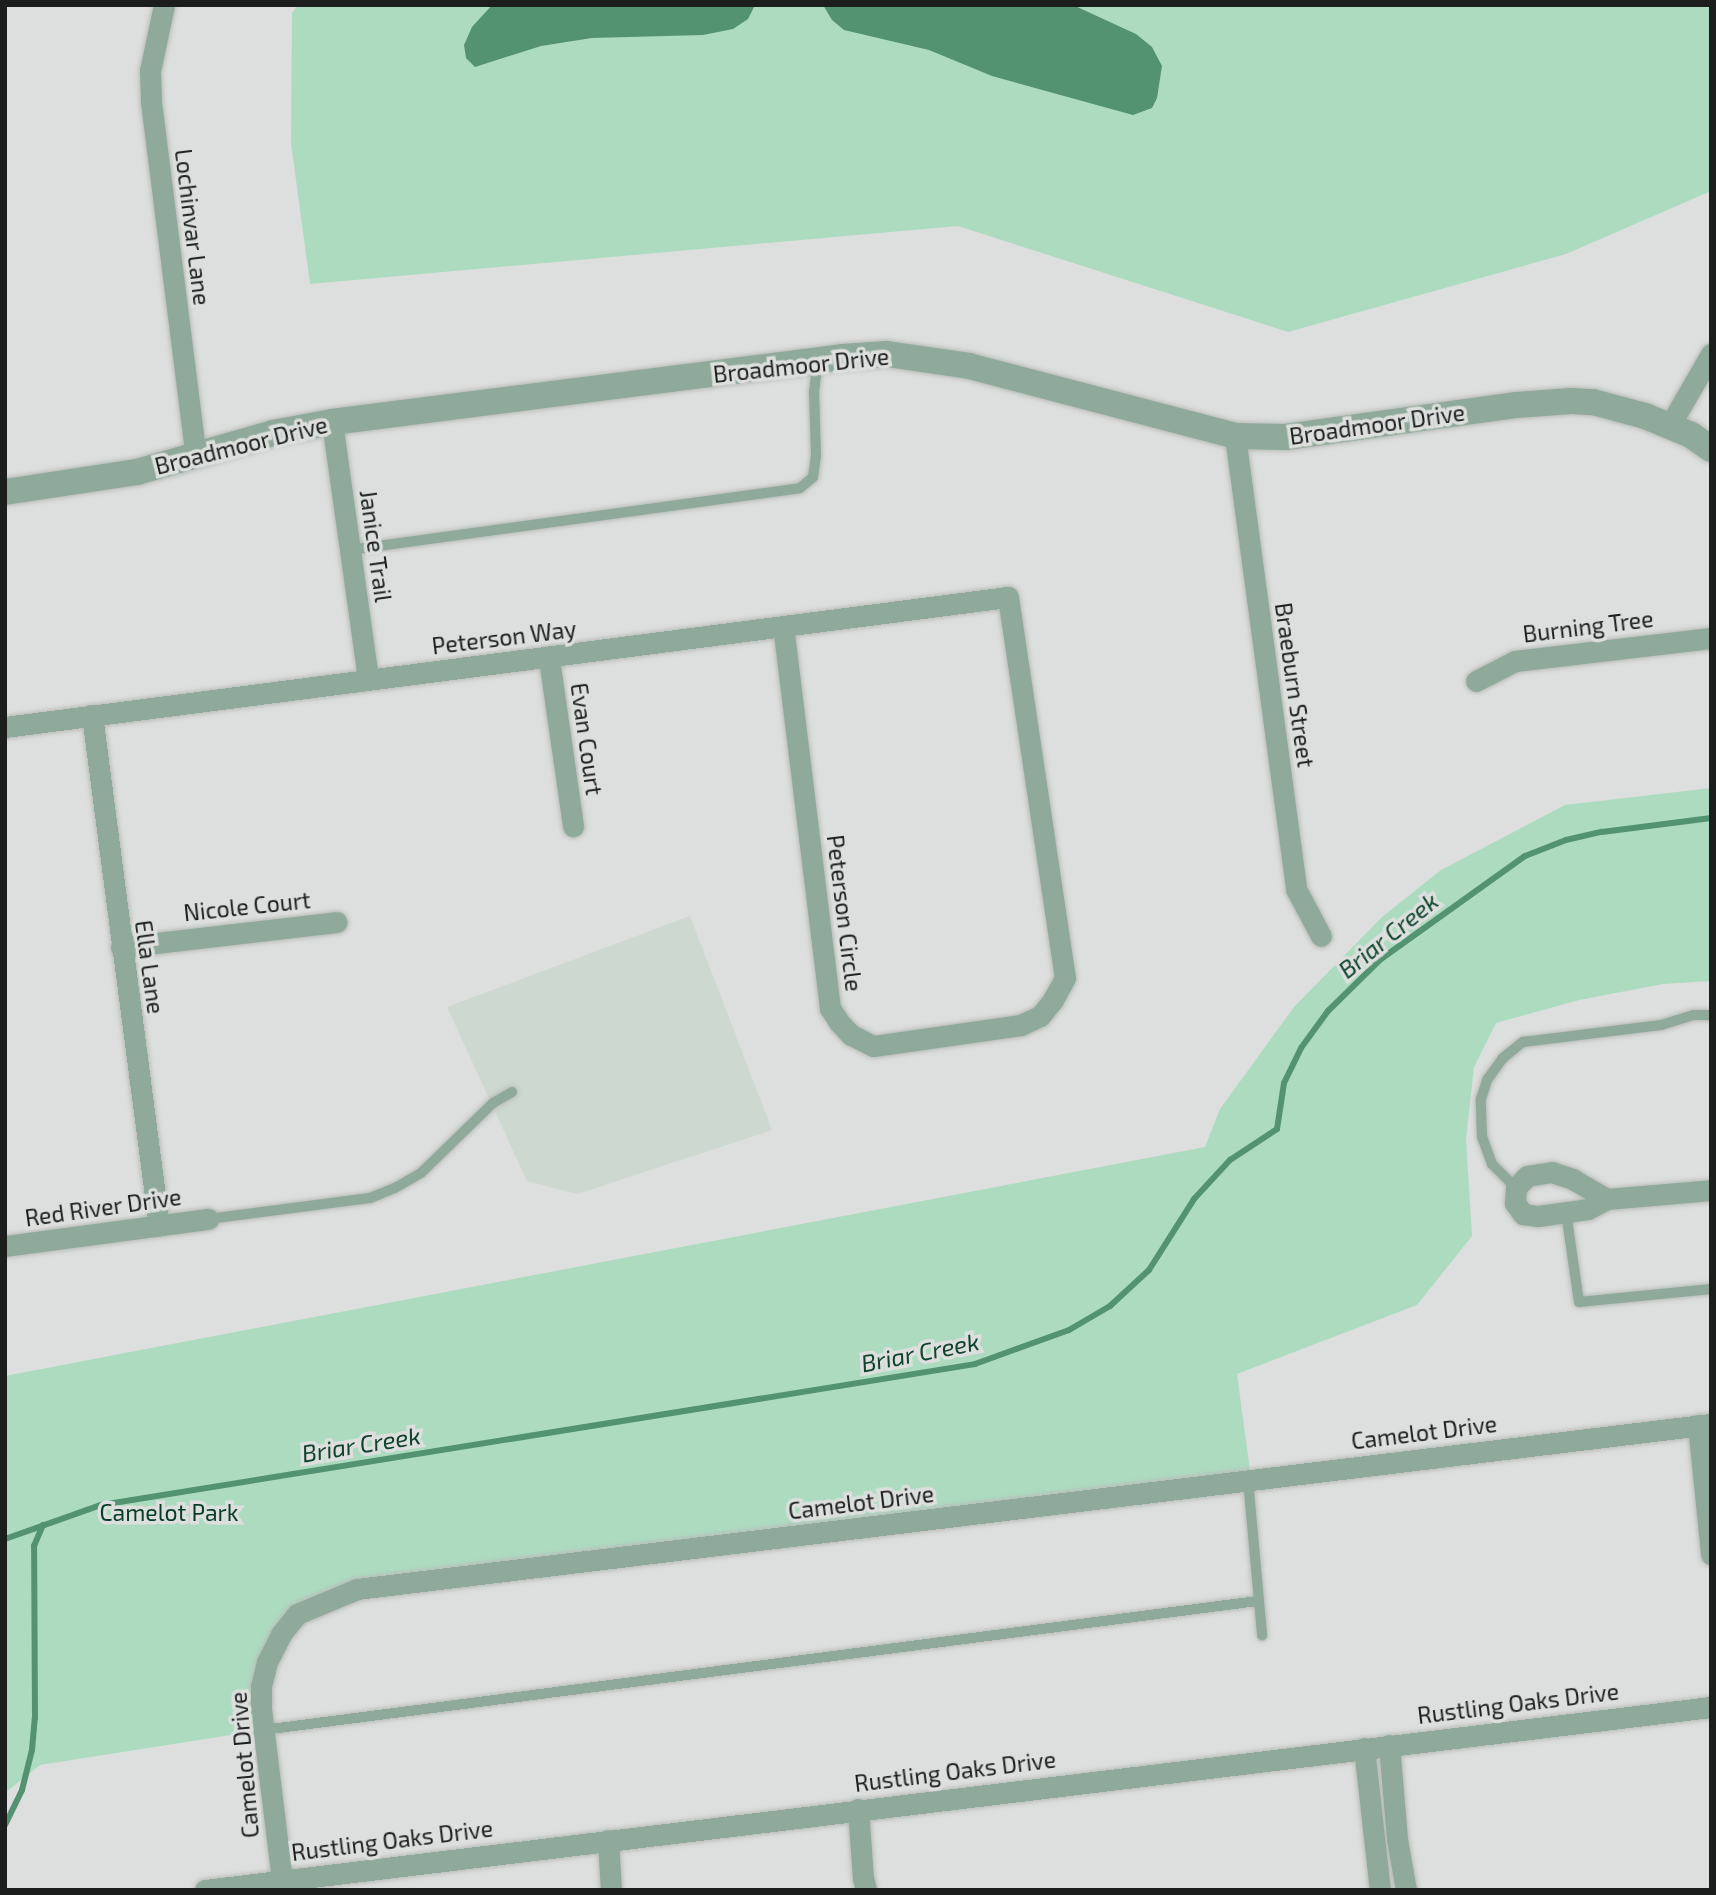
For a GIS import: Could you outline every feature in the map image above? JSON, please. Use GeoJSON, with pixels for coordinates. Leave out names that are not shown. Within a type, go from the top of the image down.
{"type":"FeatureCollection","features":[{"type":"Feature","properties":{"kind":"street","name":"Lochinvar Lane"},"geometry":{"type":"LineString","coordinates":[[164,5],[150,71],[151,102],[196,456]]}},
{"type":"Feature","properties":{"kind":"street","name":"Broadmoor Drive"},"geometry":{"type":"LineString","coordinates":[[5,492],[97,480],[196,456],[273,433],[332,422],[818,360],[887,354],[940,360],[1235,436],[1296,436],[1517,405],[1571,401],[1618,408],[1670,425],[1711,449]]}},
{"type":"Feature","properties":{"kind":"street"},"geometry":{"type":"LineString","coordinates":[[1670,425],[1711,354]]}},
{"type":"Feature","properties":{"kind":"street","name":"Janice Trail"},"geometry":{"type":"LineString","coordinates":[[332,422],[368,679]]}},
{"type":"Feature","properties":{"kind":"street","name":"Braeburn Street"},"geometry":{"type":"LineString","coordinates":[[1235,436],[1296,889],[1321,936]]}},
{"type":"Feature","properties":{"kind":"street","name":"Peterson Way"},"geometry":{"type":"LineString","coordinates":[[5,727],[368,679],[549,659],[1008,597]]}},
{"type":"Feature","properties":{"kind":"street","name":"Peterson Circle"},"geometry":{"type":"LineString","coordinates":[[783,627],[830,1008],[851,1035],[873,1046],[1021,1025],[1040,1016],[1065,978],[1008,597]]}},
{"type":"Feature","properties":{"kind":"street","name":"Burning Tree"},"geometry":{"type":"LineString","coordinates":[[1476,681],[1515,662],[1711,638]]}},
{"type":"Feature","properties":{"kind":"street","name":"Evan Court"},"geometry":{"type":"LineString","coordinates":[[549,659],[573,827]]}},
{"type":"Feature","properties":{"kind":"street","name":"Ella Lane"},"geometry":{"type":"LineString","coordinates":[[92,715],[159,1226]]}},
{"type":"Feature","properties":{"kind":"street","name":"Nicole Court"},"geometry":{"type":"LineString","coordinates":[[121,947],[337,922]]}},
{"type":"Feature","properties":{"kind":"street"},"geometry":{"type":"LineString","coordinates":[[1607,1199],[1573,1179],[1552,1172],[1527,1176],[1516,1188],[1515,1203],[1523,1214],[1538,1216],[1588,1209],[1607,1199],[1711,1190]]}},
{"type":"Feature","properties":{"kind":"street","name":"Red River Drive"},"geometry":{"type":"LineString","coordinates":[[5,1246],[208,1219]]}},
{"type":"Feature","properties":{"kind":"street"},"geometry":{"type":"LineString","coordinates":[[1705,1424],[1711,1554]]}},
{"type":"Feature","properties":{"kind":"street","name":"Camelot Drive"},"geometry":{"type":"LineString","coordinates":[[282,1880],[263,1730],[261,1686],[267,1662],[281,1634],[297,1614],[357,1589],[1705,1424]]}},
{"type":"Feature","properties":{"kind":"street","name":"Rustling Oaks Drive"},"geometry":{"type":"LineString","coordinates":[[205,1890],[1711,1707]]}},
{"type":"Feature","properties":{"kind":"street"},"geometry":{"type":"LineString","coordinates":[[1389,1745],[1397,1839],[1406,1890]]}},
{"type":"Feature","properties":{"kind":"street"},"geometry":{"type":"LineString","coordinates":[[1364,1748],[1380,1890]]}},
{"type":"Feature","properties":{"kind":"street"},"geometry":{"type":"LineString","coordinates":[[858,1809],[866,1890]]}},
{"type":"Feature","properties":{"kind":"street"},"geometry":{"type":"LineString","coordinates":[[608,1839],[611,1890]]}},
{"type":"Feature","properties":{"kind":"lane"},"geometry":{"type":"LineString","coordinates":[[349,550],[800,488],[813,477],[816,455],[814,392],[818,360]]}},
{"type":"Feature","properties":{"kind":"lane"},"geometry":{"type":"LineString","coordinates":[[1516,1188],[1492,1164],[1482,1137],[1481,1099],[1486,1080],[1503,1058],[1523,1042],[1661,1026],[1694,1015],[1711,1014]]}},
{"type":"Feature","properties":{"kind":"lane"},"geometry":{"type":"LineString","coordinates":[[208,1219],[370,1198],[395,1188],[421,1173],[484,1112],[512,1091]]}},
{"type":"Feature","properties":{"kind":"lane"},"geometry":{"type":"LineString","coordinates":[[1566,1212],[1578,1301],[1711,1289]]}},
{"type":"Feature","properties":{"kind":"lane"},"geometry":{"type":"LineString","coordinates":[[1248,1480],[1262,1635]]}},
{"type":"Feature","properties":{"kind":"lane"},"geometry":{"type":"LineString","coordinates":[[263,1730],[1258,1601]]}},
{"type":"Feature","properties":{"kind":"shaded area"},"geometry":{"type":"Polygon","coordinates":[[[492,5],[755,5],[748,19],[733,29],[703,35],[592,38],[541,46],[475,67],[466,58],[464,45],[472,27],[492,5]]]}},
{"type":"Feature","properties":{"kind":"shaded area"},"geometry":{"type":"Polygon","coordinates":[[[823,5],[1073,5],[1136,34],[1152,47],[1162,66],[1157,98],[1152,108],[1133,115],[992,76],[929,50],[844,30],[832,20],[823,5]]]}},
{"type":"Feature","properties":{"kind":"shaded area"},"geometry":{"type":"Polygon","coordinates":[[[690,916],[772,1130],[577,1194],[527,1181],[447,1007],[690,916]]]}},
{"type":"Feature","properties":{"kind":"green space"},"geometry":{"type":"Polygon","coordinates":[[[298,5],[1711,5],[1711,191],[1566,254],[1288,332],[958,226],[310,284],[291,143],[292,13],[298,5]]]}},
{"type":"Feature","properties":{"kind":"green space","name":"Camelot Park"},"geometry":{"type":"Polygon","coordinates":[[[1711,788],[1711,981],[1663,984],[1579,1000],[1496,1023],[1474,1067],[1466,1139],[1472,1236],[1417,1305],[1237,1374],[1251,1478],[357,1589],[281,1634],[263,1730],[40,1765],[5,1793],[5,1376],[1205,1147],[1220,1109],[1294,1007],[1382,917],[1441,870],[1565,805],[1711,788]]]}},
{"type":"Feature","properties":{"kind":"waterway","name":"Briar Creek"},"geometry":{"type":"LineString","coordinates":[[5,1539],[101,1505],[975,1364],[1069,1330],[1110,1306],[1149,1270],[1194,1199],[1230,1160],[1277,1129],[1284,1083],[1301,1048],[1328,1011],[1381,959],[1525,856],[1566,840],[1602,832],[1711,818]]}},
{"type":"Feature","properties":{"kind":"waterway"},"geometry":{"type":"LineString","coordinates":[[5,1825],[22,1790],[32,1750],[35,1718],[34,1546],[43,1525]]}}]}
